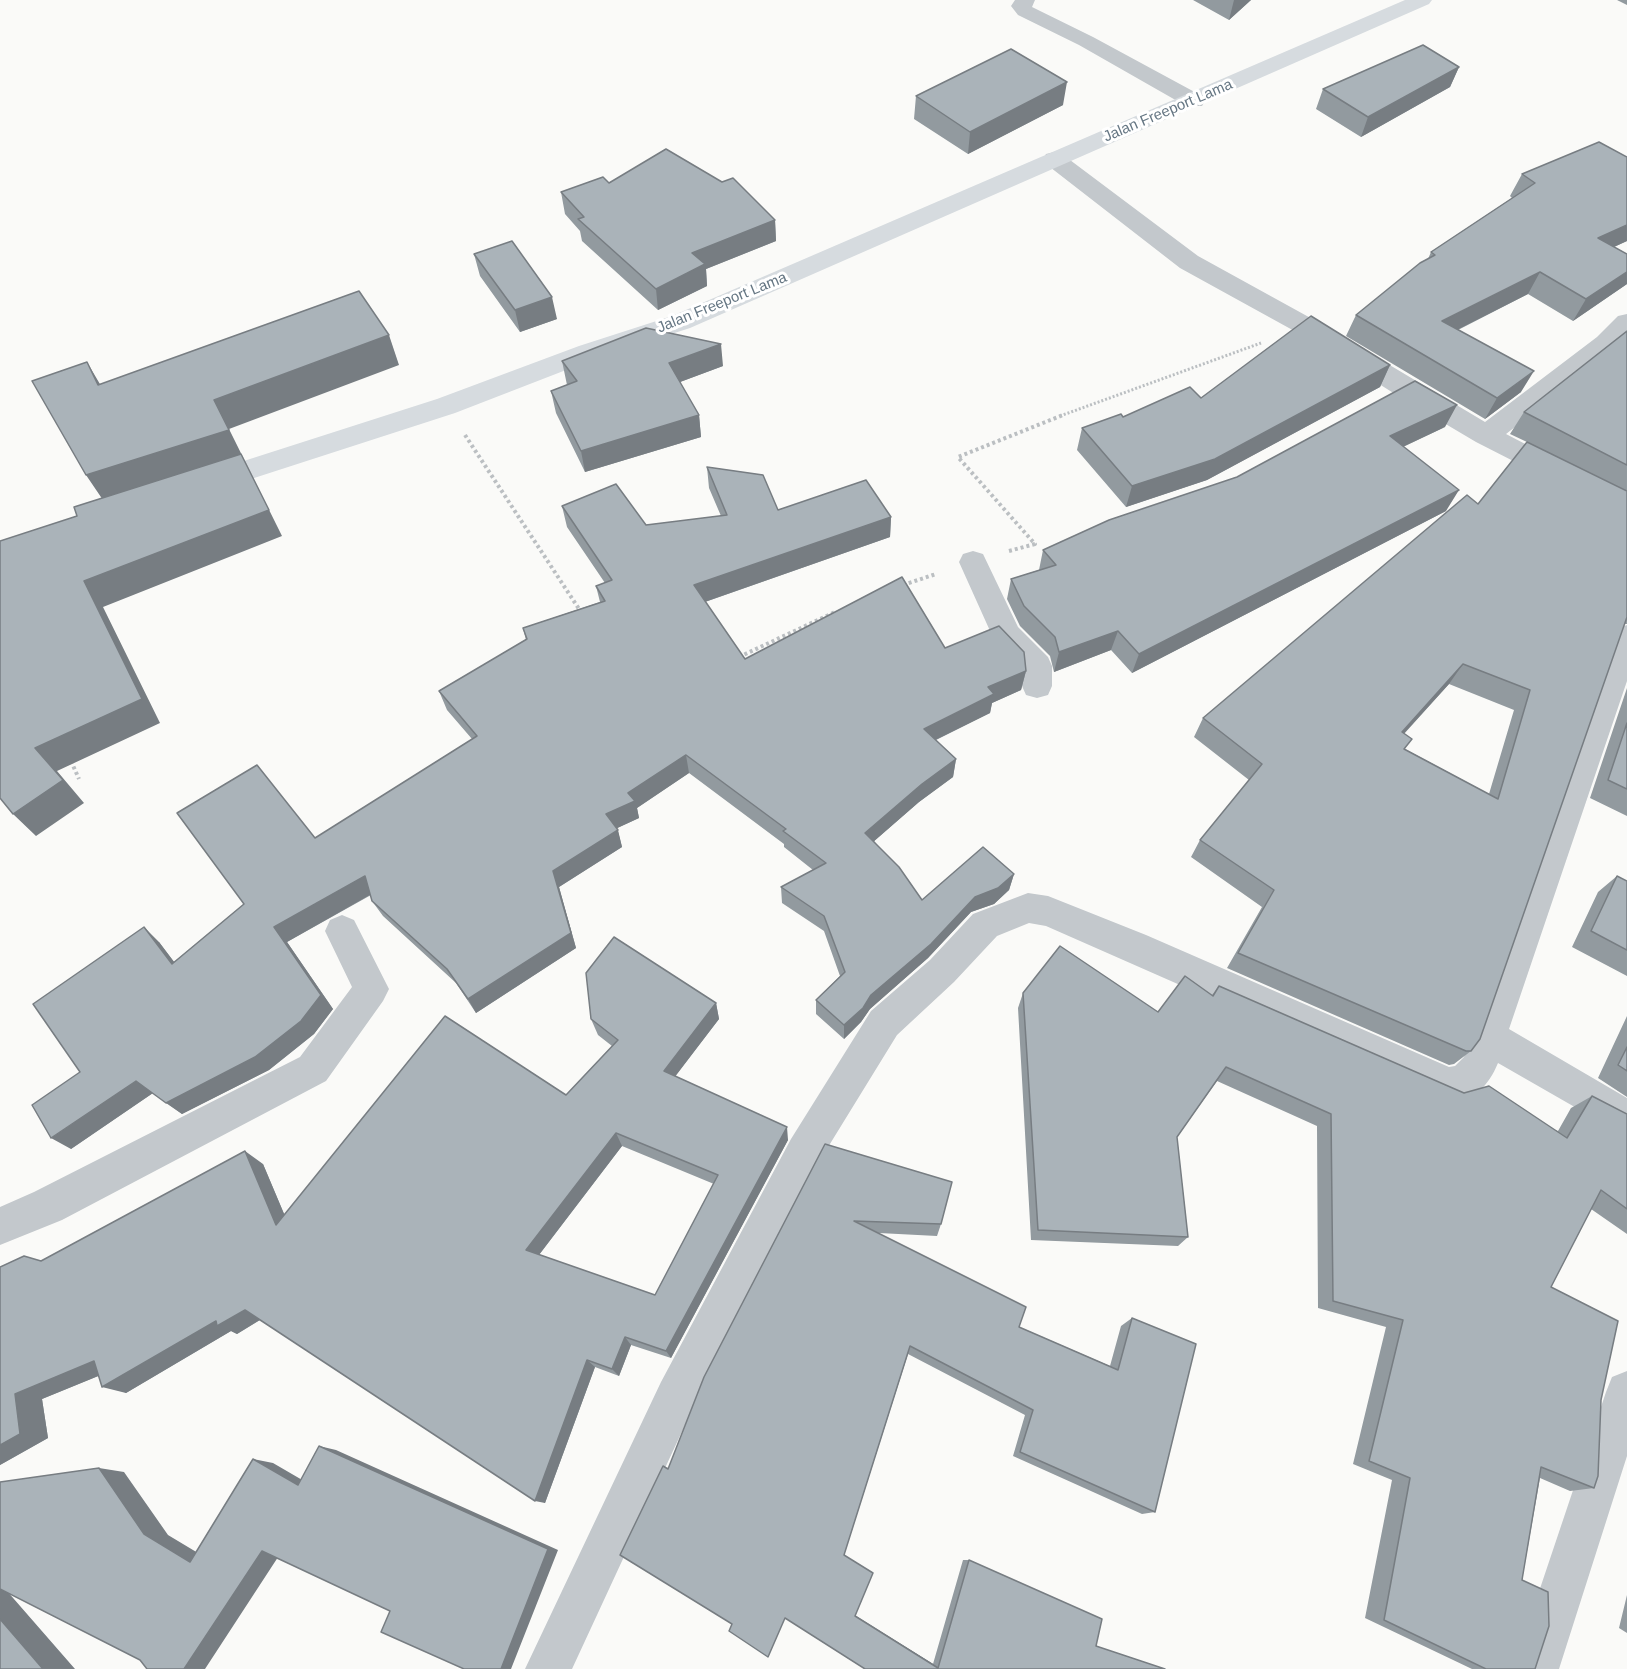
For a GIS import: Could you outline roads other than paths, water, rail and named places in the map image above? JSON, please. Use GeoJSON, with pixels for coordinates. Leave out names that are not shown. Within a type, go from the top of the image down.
{"type":"FeatureCollection","features":[{"type":"Feature","properties":{"kind":"street"},"geometry":{"type":"LineString","coordinates":[[1025,0],[1021,6],[1025,11],[1086,41],[1194,101]]}},
{"type":"Feature","properties":{"kind":"street","name":"Jalan Freeport Lama"},"geometry":{"type":"LineString","coordinates":[[189,489],[446,406],[588,352],[681,322],[1422,0]]}},
{"type":"Feature","properties":{"kind":"street"},"geometry":{"type":"LineString","coordinates":[[1054,159],[1152,236],[1190,262],[1307,327],[1394,394],[1486,435],[1627,510]]}},
{"type":"Feature","properties":{"kind":"street"},"geometry":{"type":"LineString","coordinates":[[1486,435],[1606,343],[1627,322]]}},
{"type":"Feature","properties":{"kind":"street"},"geometry":{"type":"LineString","coordinates":[[973,562],[1006,634],[1037,666],[1038,686]]}},
{"type":"Feature","properties":{"kind":"street"},"geometry":{"type":"LineString","coordinates":[[548,1669],[676,1397],[804,1152],[885,1023],[942,971],[985,925],[1028,908],[1048,911],[1448,1085],[1461,1084],[1470,1078],[1478,1067],[1627,637]]}},
{"type":"Feature","properties":{"kind":"street"},"geometry":{"type":"LineString","coordinates":[[0,1226],[48,1206],[313,1069],[371,989],[342,930]]}},
{"type":"Feature","properties":{"kind":"street"},"geometry":{"type":"LineString","coordinates":[[1488,1037],[1627,1119]]}},
{"type":"Feature","properties":{"kind":"street"},"geometry":{"type":"LineString","coordinates":[[1536,1669],[1627,1392]]}}]}
